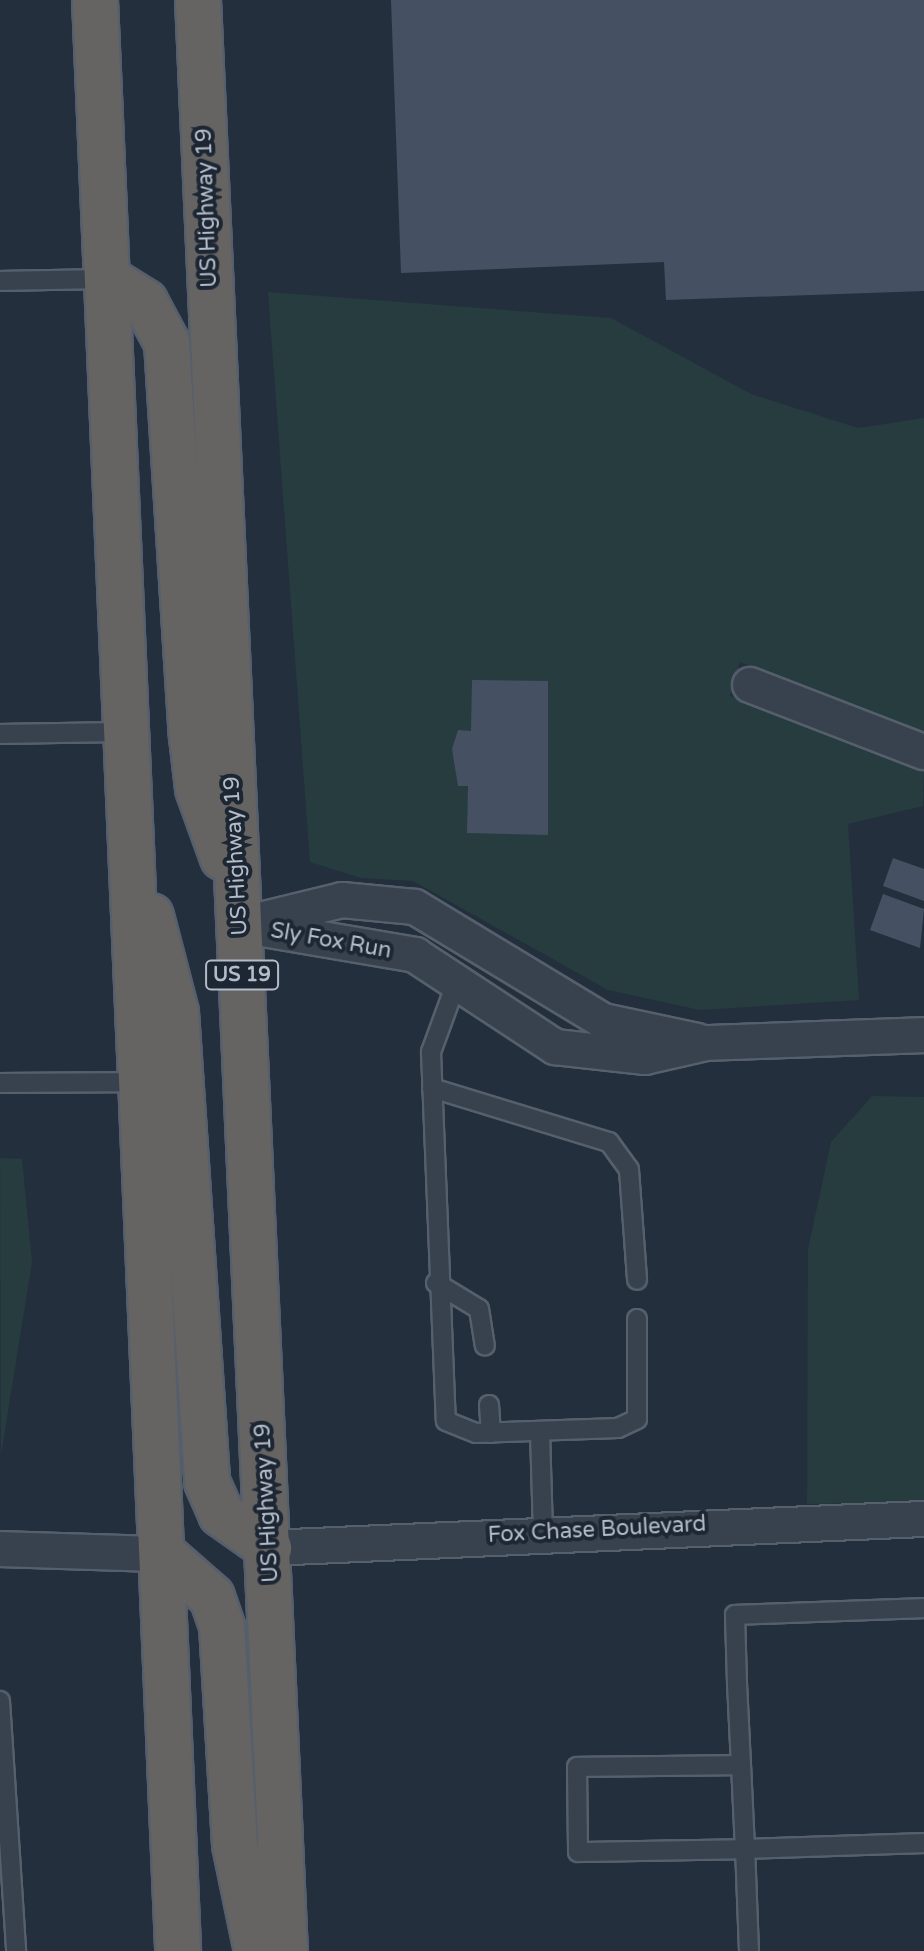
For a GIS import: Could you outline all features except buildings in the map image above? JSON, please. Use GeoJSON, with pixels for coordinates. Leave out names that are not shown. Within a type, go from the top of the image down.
{"type":"FeatureCollection","features":[{"type":"Feature","properties":{"kind":"highway"},"geometry":{"type":"LineString","coordinates":[[95,0],[178,1951]]}},
{"type":"Feature","properties":{"kind":"highway","name":"US Highway 19"},"geometry":{"type":"LineString","coordinates":[[198,0],[285,1951]]}},
{"type":"Feature","properties":{"kind":"highway"},"geometry":{"type":"LineString","coordinates":[[108,279],[145,302],[167,343],[193,750],[198,789],[238,910]]}},
{"type":"Feature","properties":{"kind":"highway"},"geometry":{"type":"LineString","coordinates":[[131,853],[176,1012],[207,1482],[221,1514],[269,1548]]}},
{"type":"Feature","properties":{"kind":"highway"},"geometry":{"type":"LineString","coordinates":[[163,1554],[203,1586],[222,1626],[235,1845],[257,1951]]}},
{"type":"Feature","properties":{"kind":"street"},"geometry":{"type":"LineString","coordinates":[[750,685],[924,752]]}},
{"type":"Feature","properties":{"kind":"street","name":"Sly Fox Run"},"geometry":{"type":"LineString","coordinates":[[238,910],[342,900],[415,907],[603,1021],[706,1043]]}},
{"type":"Feature","properties":{"kind":"street","name":"Sly Fox Run"},"geometry":{"type":"LineString","coordinates":[[238,910],[415,955],[555,1047],[645,1057],[706,1043],[924,1035]]}},
{"type":"Feature","properties":{"kind":"street","name":"Fox Chase Boulevard"},"geometry":{"type":"LineString","coordinates":[[269,1548],[543,1532],[924,1519]]}},
{"type":"Feature","properties":{"kind":"street"},"geometry":{"type":"LineString","coordinates":[[0,1549],[163,1554]]}},
{"type":"Feature","properties":{"kind":"lane"},"geometry":{"type":"LineString","coordinates":[[0,281],[108,279]]}},
{"type":"Feature","properties":{"kind":"lane"},"geometry":{"type":"LineString","coordinates":[[0,734],[127,732]]}},
{"type":"Feature","properties":{"kind":"lane"},"geometry":{"type":"LineString","coordinates":[[457,981],[434,1031],[432,1088],[440,1407],[454,1427],[491,1433],[618,1428],[637,1419],[637,1319]]}},
{"type":"Feature","properties":{"kind":"lane"},"geometry":{"type":"LineString","coordinates":[[0,1083],[142,1082]]}},
{"type":"Feature","properties":{"kind":"lane"},"geometry":{"type":"LineString","coordinates":[[432,1088],[609,1142],[621,1154],[629,1170],[637,1280]]}},
{"type":"Feature","properties":{"kind":"lane"},"geometry":{"type":"LineString","coordinates":[[436,1283],[479,1309],[485,1346]]}},
{"type":"Feature","properties":{"kind":"lane"},"geometry":{"type":"LineString","coordinates":[[489,1405],[491,1433]]}},
{"type":"Feature","properties":{"kind":"lane"},"geometry":{"type":"LineString","coordinates":[[540,1432],[543,1532]]}},
{"type":"Feature","properties":{"kind":"lane"},"geometry":{"type":"LineString","coordinates":[[749,1951],[735,1615],[924,1608]]}},
{"type":"Feature","properties":{"kind":"lane"},"geometry":{"type":"LineString","coordinates":[[0,1701],[16,1951]]}},
{"type":"Feature","properties":{"kind":"lane"},"geometry":{"type":"LineString","coordinates":[[741,1765],[577,1767],[578,1852],[924,1843]]}},
{"type":"Feature","properties":{"kind":"green space"},"geometry":{"type":"Polygon","coordinates":[[[268,292],[611,318],[751,394],[858,428],[924,418],[924,733],[740,662],[730,696],[924,771],[923,806],[848,824],[859,1000],[700,1010],[608,990],[413,881],[361,878],[310,862],[268,292]]]}},
{"type":"Feature","properties":{"kind":"green space"},"geometry":{"type":"Polygon","coordinates":[[[872,1096],[924,1097],[924,1502],[807,1504],[808,1249],[831,1142],[872,1096]]]}},
{"type":"Feature","properties":{"kind":"green space"},"geometry":{"type":"Polygon","coordinates":[[[0,1158],[22,1159],[32,1262],[1,1455],[0,1158]]]}}]}
